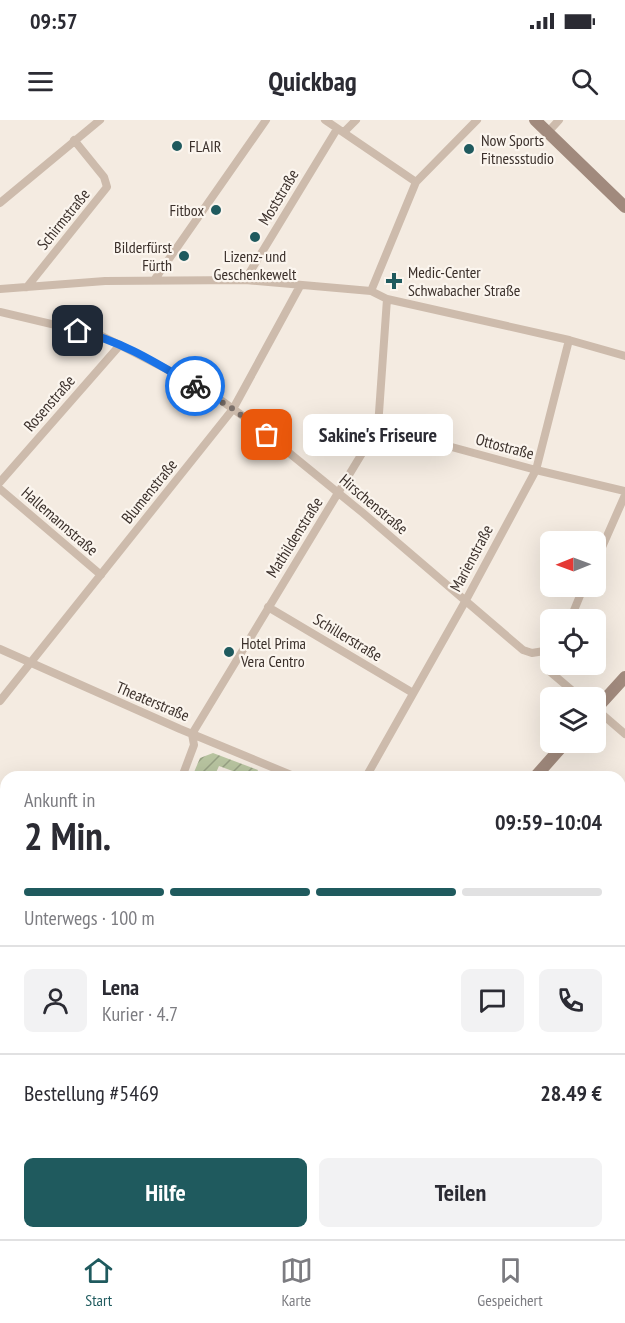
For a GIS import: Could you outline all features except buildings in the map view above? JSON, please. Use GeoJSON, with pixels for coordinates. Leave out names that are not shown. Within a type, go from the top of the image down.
{"type":"FeatureCollection","features":[{"type":"Feature","properties":{"kind":"main road"},"geometry":{"type":"LineString","coordinates":[[535,120],[625,207]]}},
{"type":"Feature","properties":{"kind":"main road"},"geometry":{"type":"LineString","coordinates":[[606,698],[625,677]]}},
{"type":"Feature","properties":{"kind":"main road"},"geometry":{"type":"LineString","coordinates":[[541,771],[557,753]]}},
{"type":"Feature","properties":{"kind":"street"},"geometry":{"type":"LineString","coordinates":[[0,203],[100,120]]}},
{"type":"Feature","properties":{"kind":"street"},"geometry":{"type":"LineString","coordinates":[[155,279],[266,120]]}},
{"type":"Feature","properties":{"kind":"street"},"geometry":{"type":"LineString","coordinates":[[325,120],[416,182]]}},
{"type":"Feature","properties":{"kind":"street","name":"Moststraße"},"geometry":{"type":"LineString","coordinates":[[245,280],[341,130],[356,120]]}},
{"type":"Feature","properties":{"kind":"street"},"geometry":{"type":"LineString","coordinates":[[371,291],[416,182],[477,120]]}},
{"type":"Feature","properties":{"kind":"street"},"geometry":{"type":"LineString","coordinates":[[548,132],[559,120]]}},
{"type":"Feature","properties":{"kind":"street","name":"Schirmstraße"},"geometry":{"type":"LineString","coordinates":[[27,287],[107,187],[104,177],[74,140]]}},
{"type":"Feature","properties":{"kind":"street"},"geometry":{"type":"LineString","coordinates":[[0,289],[155,279],[245,280],[371,291],[387,299],[569,340],[625,356]]}},
{"type":"Feature","properties":{"kind":"street","name":"Blumenstraße"},"geometry":{"type":"LineString","coordinates":[[0,700],[233,409],[300,286]]}},
{"type":"Feature","properties":{"kind":"street","name":"Mathildenstraße"},"geometry":{"type":"LineString","coordinates":[[184,771],[194,745],[192,734],[378,427],[387,299]]}},
{"type":"Feature","properties":{"kind":"street","name":"Hirschenstraße"},"geometry":{"type":"LineString","coordinates":[[0,312],[102,336],[172,372],[233,409],[338,493],[523,650],[532,653],[540,652]]}},
{"type":"Feature","properties":{"kind":"street","name":"Marienstraße"},"geometry":{"type":"LineString","coordinates":[[369,771],[536,470],[569,340]]}},
{"type":"Feature","properties":{"kind":"street","name":"Rosenstraße"},"geometry":{"type":"LineString","coordinates":[[0,482],[120,345]]}},
{"type":"Feature","properties":{"kind":"street","name":"Ottostraße"},"geometry":{"type":"LineString","coordinates":[[378,427],[625,493]]}},
{"type":"Feature","properties":{"kind":"street","name":"Hallemannstraße"},"geometry":{"type":"LineString","coordinates":[[0,489],[100,575]]}},
{"type":"Feature","properties":{"kind":"street"},"geometry":{"type":"LineString","coordinates":[[606,538],[625,493]]}},
{"type":"Feature","properties":{"kind":"street","name":"Schillerstraße"},"geometry":{"type":"LineString","coordinates":[[268,607],[413,693]]}},
{"type":"Feature","properties":{"kind":"street","name":"Theaterstraße"},"geometry":{"type":"LineString","coordinates":[[0,649],[281,771]]}},
{"type":"Feature","properties":{"kind":"street"},"geometry":{"type":"LineString","coordinates":[[555,675],[568,687]]}},
{"type":"Feature","properties":{"kind":"street"},"geometry":{"type":"LineString","coordinates":[[606,718],[625,734]]}},
{"type":"Feature","properties":{"kind":"green space"},"geometry":{"type":"Polygon","coordinates":[[[213,753],[258,770],[233,771],[219,766],[217,771],[195,771],[200,758],[213,753]]]}},
{"type":"Feature","properties":{"kind":"way so far"},"geometry":{"type":"LineString","coordinates":[[195,386],[222,401],[267,435]]}},
{"type":"Feature","properties":{"kind":"place","name":"FLAIR"},"geometry":{"type":"Point","coordinates":[177,146]}},
{"type":"Feature","properties":{"kind":"place","name":"Now Sports Fitnessstudio"},"geometry":{"type":"Point","coordinates":[469,149]}},
{"type":"Feature","properties":{"kind":"place","name":"Fitbox"},"geometry":{"type":"Point","coordinates":[216,210]}},
{"type":"Feature","properties":{"kind":"place","name":"Lizenz- und Geschenkewelt"},"geometry":{"type":"Point","coordinates":[255,237]}},
{"type":"Feature","properties":{"kind":"place","name":"Bilderfürst Fürth"},"geometry":{"type":"Point","coordinates":[184,256]}},
{"type":"Feature","properties":{"kind":"place","name":"Medic-Center Schwabacher Straße"},"geometry":{"type":"Point","coordinates":[394,281]}},
{"type":"Feature","properties":{"kind":"place","name":"Sakine's Friseure"},"geometry":{"type":"Point","coordinates":[267,435]}},
{"type":"Feature","properties":{"kind":"place","name":"Hotel Prima Vera Centro"},"geometry":{"type":"Point","coordinates":[229,652]}},
{"type":"Feature","properties":{"kind":"route"},"geometry":{"type":"LineString","coordinates":[[78,331],[102,336],[195,386]]}}]}
